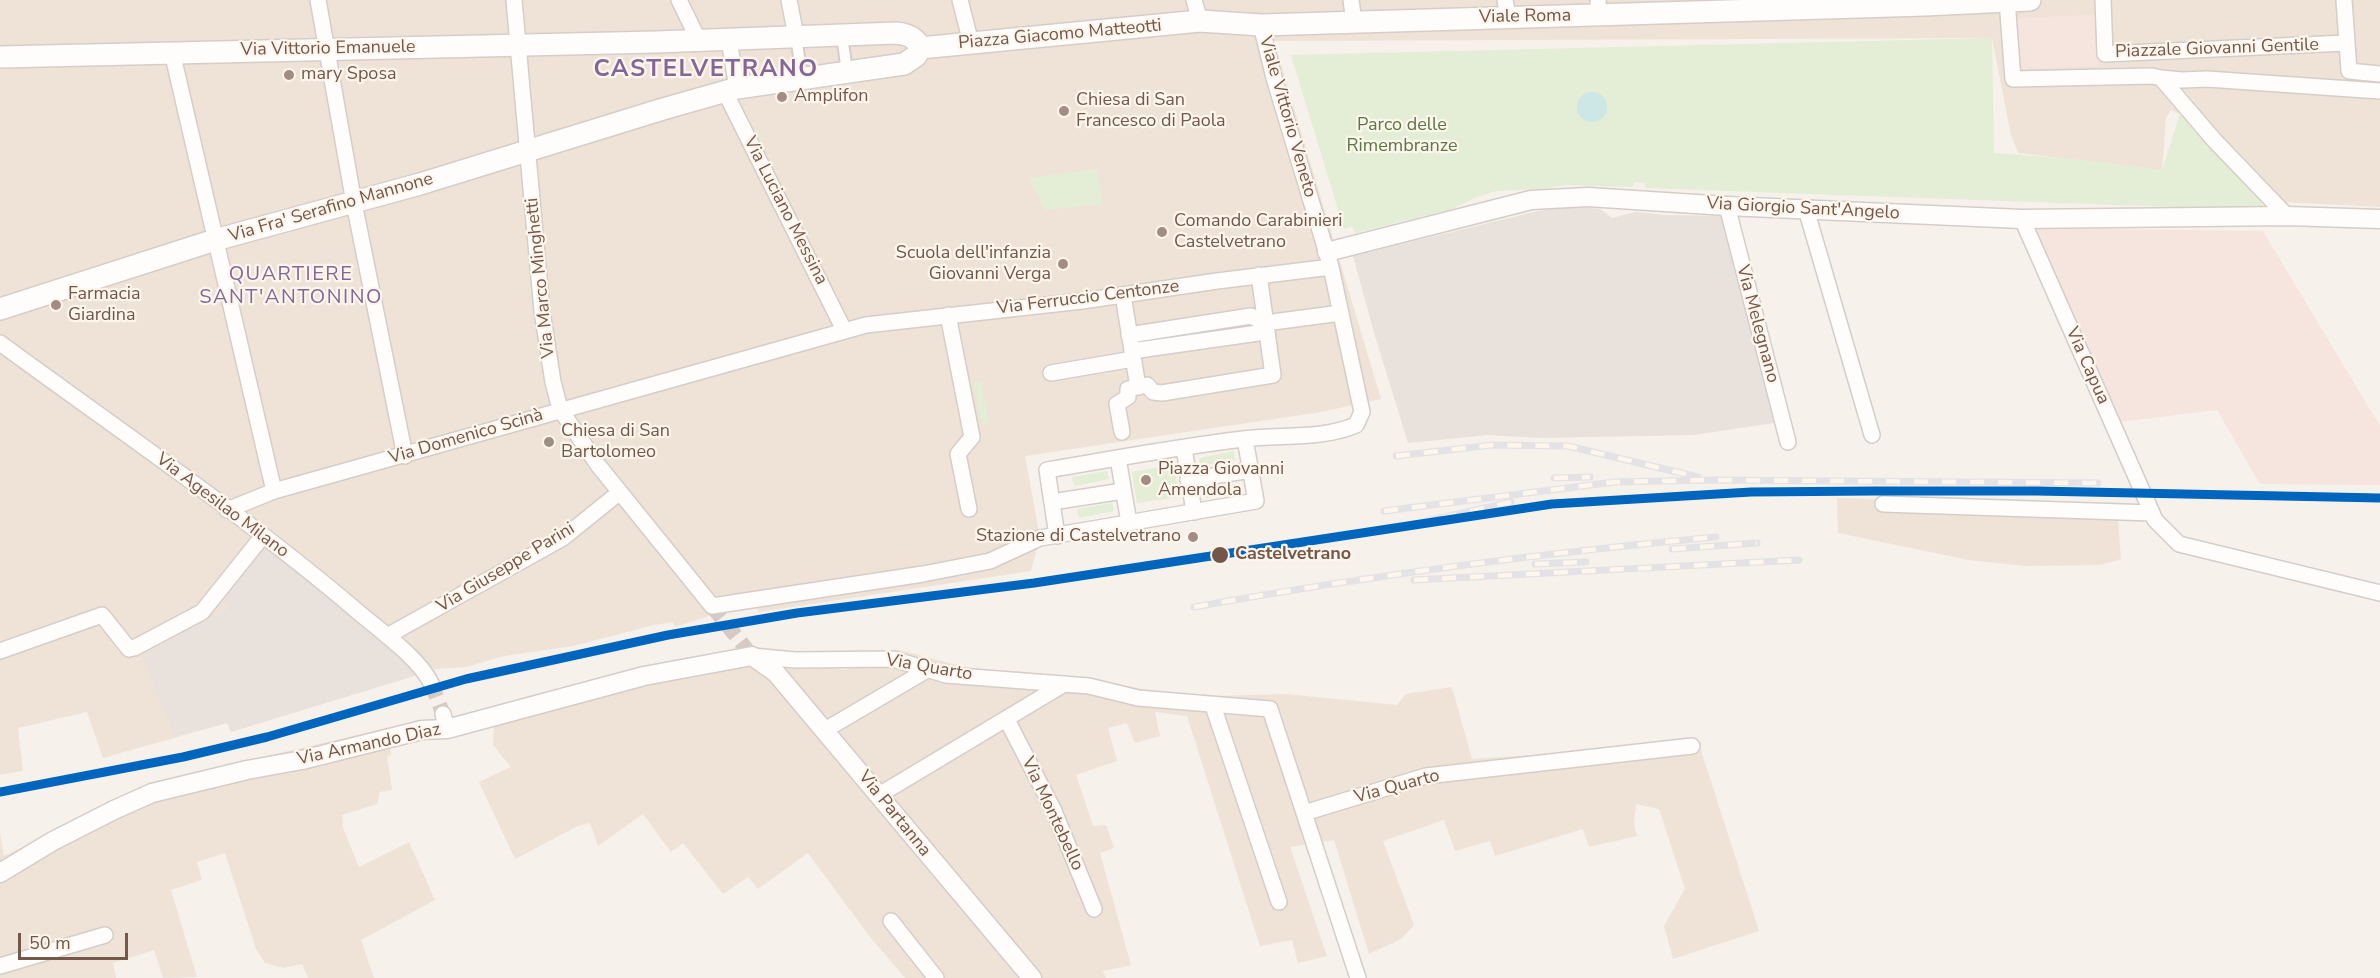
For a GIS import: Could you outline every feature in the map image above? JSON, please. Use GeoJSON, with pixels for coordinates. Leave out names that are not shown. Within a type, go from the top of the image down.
{"type":"FeatureCollection","features":[{"type":"Feature","properties":{"kind":"main road","name":"Viale Roma"},"geometry":{"type":"LineString","coordinates":[[1200,21],[1261,25],[1354,22],[1507,8],[1925,5],[2030,0]]}},
{"type":"Feature","properties":{"kind":"main road","name":"Piazza Giacomo Matteotti"},"geometry":{"type":"LineString","coordinates":[[920,48],[1200,21]]}},
{"type":"Feature","properties":{"kind":"main road"},"geometry":{"type":"LineString","coordinates":[[699,41],[905,34],[914,39],[920,48],[916,56],[904,64],[731,90]]}},
{"type":"Feature","properties":{"kind":"main road","name":"Via Vittorio Emanuele"},"geometry":{"type":"LineString","coordinates":[[0,57],[699,41]]}},
{"type":"Feature","properties":{"kind":"main road","name":"Via Fra' Serafino Mannone"},"geometry":{"type":"LineString","coordinates":[[0,309],[215,240],[354,203],[731,90]]}},
{"type":"Feature","properties":{"kind":"street"},"geometry":{"type":"LineString","coordinates":[[318,0],[354,203],[405,456]]}},
{"type":"Feature","properties":{"kind":"street","name":"Via Marco Minghetti"},"geometry":{"type":"LineString","coordinates":[[514,0],[542,311],[552,382],[560,409],[598,465],[712,606],[923,574],[990,561],[1040,538],[1057,536]]}},
{"type":"Feature","properties":{"kind":"street"},"geometry":{"type":"LineString","coordinates":[[679,0],[699,41]]}},
{"type":"Feature","properties":{"kind":"street"},"geometry":{"type":"LineString","coordinates":[[789,0],[802,78]]}},
{"type":"Feature","properties":{"kind":"street"},"geometry":{"type":"LineString","coordinates":[[960,0],[971,43]]}},
{"type":"Feature","properties":{"kind":"street"},"geometry":{"type":"LineString","coordinates":[[1194,0],[1200,21]]}},
{"type":"Feature","properties":{"kind":"street"},"geometry":{"type":"LineString","coordinates":[[1351,0],[1354,22]]}},
{"type":"Feature","properties":{"kind":"street","name":"Piazzale Giovanni Gentile"},"geometry":{"type":"LineString","coordinates":[[2007,0],[2013,79],[2152,76],[2182,80],[2207,79],[2380,91]]}},
{"type":"Feature","properties":{"kind":"street","name":"Piazzale Giovanni Gentile"},"geometry":{"type":"LineString","coordinates":[[2103,0],[2105,54],[2346,43]]}},
{"type":"Feature","properties":{"kind":"street"},"geometry":{"type":"LineString","coordinates":[[2344,0],[2349,71],[2380,74]]}},
{"type":"Feature","properties":{"kind":"street","name":"Viale Vittorio Veneto"},"geometry":{"type":"LineString","coordinates":[[1052,502],[1047,470],[1251,438],[1304,436],[1342,431],[1356,424],[1362,412],[1329,259],[1274,78],[1261,25]]}},
{"type":"Feature","properties":{"kind":"street"},"geometry":{"type":"LineString","coordinates":[[842,35],[846,72]]}},
{"type":"Feature","properties":{"kind":"street"},"geometry":{"type":"LineString","coordinates":[[729,40],[731,90]]}},
{"type":"Feature","properties":{"kind":"street"},"geometry":{"type":"LineString","coordinates":[[172,52],[274,491]]}},
{"type":"Feature","properties":{"kind":"street"},"geometry":{"type":"LineString","coordinates":[[2162,78],[2215,141],[2287,216]]}},
{"type":"Feature","properties":{"kind":"street","name":"Via Luciano Messina"},"geometry":{"type":"LineString","coordinates":[[731,90],[844,330]]}},
{"type":"Feature","properties":{"kind":"street","name":"Via Giorgio Sant'Angelo"},"geometry":{"type":"LineString","coordinates":[[1329,259],[1531,200],[1588,197],[1727,207],[2022,219],[2287,216],[2380,219]]}},
{"type":"Feature","properties":{"kind":"street","name":"Via Melegnano"},"geometry":{"type":"LineString","coordinates":[[1727,207],[1788,442]]}},
{"type":"Feature","properties":{"kind":"street"},"geometry":{"type":"LineString","coordinates":[[1806,209],[1872,435]]}},
{"type":"Feature","properties":{"kind":"street","name":"Via Capua"},"geometry":{"type":"LineString","coordinates":[[2022,219],[2155,520],[2180,544],[2380,593]]}},
{"type":"Feature","properties":{"kind":"street","name":"Via Ferruccio Centonze"},"geometry":{"type":"LineString","coordinates":[[844,330],[866,325],[1123,295],[1259,275],[1329,259]]}},
{"type":"Feature","properties":{"kind":"street"},"geometry":{"type":"LineString","coordinates":[[1122,432],[1117,404],[1128,397],[1128,389],[1147,385],[1153,392],[1162,393],[1273,375],[1259,275]]}},
{"type":"Feature","properties":{"kind":"street"},"geometry":{"type":"LineString","coordinates":[[1123,295],[1138,387]]}},
{"type":"Feature","properties":{"kind":"street"},"geometry":{"type":"LineString","coordinates":[[1129,335],[1251,316],[1265,323],[1341,313]]}},
{"type":"Feature","properties":{"kind":"street"},"geometry":{"type":"LineString","coordinates":[[948,315],[972,437],[958,454],[969,509]]}},
{"type":"Feature","properties":{"kind":"street"},"geometry":{"type":"LineString","coordinates":[[1051,373],[1133,355],[1258,333],[1265,323]]}},
{"type":"Feature","properties":{"kind":"street","name":"Via Domenico Scinà"},"geometry":{"type":"LineString","coordinates":[[227,510],[274,491],[405,456],[560,409],[844,330]]}},
{"type":"Feature","properties":{"kind":"street","name":"Via Agesilao Milano"},"geometry":{"type":"LineString","coordinates":[[0,344],[322,581],[387,636],[427,674],[431,683]]}},
{"type":"Feature","properties":{"kind":"street"},"geometry":{"type":"LineString","coordinates":[[1124,491],[1052,502],[1057,536],[1256,501],[1251,470],[1251,438]]}},
{"type":"Feature","properties":{"kind":"street"},"geometry":{"type":"LineString","coordinates":[[1184,448],[1194,512]]}},
{"type":"Feature","properties":{"kind":"street"},"geometry":{"type":"LineString","coordinates":[[1118,458],[1129,524]]}},
{"type":"Feature","properties":{"kind":"street"},"geometry":{"type":"LineString","coordinates":[[1188,480],[1251,470]]}},
{"type":"Feature","properties":{"kind":"street","name":"Via Giuseppe Parini"},"geometry":{"type":"LineString","coordinates":[[387,636],[562,538],[620,492]]}},
{"type":"Feature","properties":{"kind":"street"},"geometry":{"type":"LineString","coordinates":[[1883,504],[2152,513]]}},
{"type":"Feature","properties":{"kind":"street"},"geometry":{"type":"LineString","coordinates":[[0,651],[102,615],[129,649],[134,648],[202,612],[262,537]]}},
{"type":"Feature","properties":{"kind":"street","name":"Via Quarto"},"geometry":{"type":"LineString","coordinates":[[752,656],[795,660],[893,659],[946,675],[1089,686],[1138,698],[1270,709],[1304,813],[1426,776],[1692,746]]}},
{"type":"Feature","properties":{"kind":"street","name":"Via Armando Diaz"},"geometry":{"type":"LineString","coordinates":[[0,873],[53,842],[152,793],[246,770],[302,760],[422,730],[445,721],[644,676],[752,656]]}},
{"type":"Feature","properties":{"kind":"street","name":"Via Partanna"},"geometry":{"type":"LineString","coordinates":[[752,656],[776,673],[1032,978]]}},
{"type":"Feature","properties":{"kind":"street"},"geometry":{"type":"LineString","coordinates":[[825,730],[927,670]]}},
{"type":"Feature","properties":{"kind":"street"},"geometry":{"type":"LineString","coordinates":[[879,795],[1064,684]]}},
{"type":"Feature","properties":{"kind":"street"},"geometry":{"type":"LineString","coordinates":[[1213,705],[1279,902]]}},
{"type":"Feature","properties":{"kind":"street","name":"Via Montebello"},"geometry":{"type":"LineString","coordinates":[[1007,720],[1054,811],[1094,909]]}},
{"type":"Feature","properties":{"kind":"street"},"geometry":{"type":"LineString","coordinates":[[1304,813],[1358,978]]}},
{"type":"Feature","properties":{"kind":"street"},"geometry":{"type":"LineString","coordinates":[[891,921],[936,978]]}},
{"type":"Feature","properties":{"kind":"street"},"geometry":{"type":"LineString","coordinates":[[0,966],[105,935]]}},
{"type":"Feature","properties":{"kind":"shaded area"},"geometry":{"type":"Polygon","coordinates":[[[0,0],[2380,0],[2380,207],[2262,201],[2180,114],[2171,110],[2166,118],[2162,170],[2018,153],[2011,135],[1992,38],[1274,41],[1381,399],[1321,412],[1025,456],[1040,538],[1031,571],[759,612],[757,608],[709,616],[675,627],[673,622],[654,625],[573,646],[504,656],[466,667],[436,669],[292,713],[227,723],[103,758],[87,712],[18,728],[23,771],[0,775],[0,0]]]}},
{"type":"Feature","properties":{"kind":"shaded area"},"geometry":{"type":"Polygon","coordinates":[[[2095,15],[2098,66],[2019,69],[2017,18],[2095,15]]]}},
{"type":"Feature","properties":{"kind":"shaded area"},"geometry":{"type":"Polygon","coordinates":[[[1568,206],[1600,209],[1612,218],[1635,212],[1726,216],[1774,423],[1693,435],[1538,438],[1489,435],[1408,443],[1353,256],[1538,211],[1568,206]]]}},
{"type":"Feature","properties":{"kind":"shaded area"},"geometry":{"type":"Polygon","coordinates":[[[2035,228],[2263,231],[2380,426],[2380,485],[2260,484],[2217,410],[2119,422],[2035,228]]]}},
{"type":"Feature","properties":{"kind":"shaded area"},"geometry":{"type":"Polygon","coordinates":[[[1837,498],[2117,506],[2121,559],[2101,565],[2025,566],[1969,560],[1838,533],[1837,498]]]}},
{"type":"Feature","properties":{"kind":"shaded area"},"geometry":{"type":"Polygon","coordinates":[[[267,546],[421,674],[231,732],[227,723],[175,737],[142,655],[171,640],[206,614],[219,617],[228,608],[224,601],[225,596],[267,546]]]}},
{"type":"Feature","properties":{"kind":"shaded area"},"geometry":{"type":"Polygon","coordinates":[[[896,649],[965,667],[1119,684],[1180,697],[1286,694],[1397,705],[1406,694],[1452,687],[1472,759],[1699,744],[1759,931],[1673,959],[1664,926],[1685,889],[1659,809],[1636,804],[1634,824],[1637,836],[1589,847],[1583,829],[1495,856],[1490,841],[1455,851],[1444,820],[1383,841],[1414,925],[1401,939],[1369,954],[1334,840],[1290,847],[1327,956],[1298,963],[1292,940],[1260,946],[1187,716],[1155,712],[1160,736],[1135,743],[1127,723],[1108,728],[1117,761],[1076,775],[1093,826],[1106,825],[1114,848],[1100,853],[1131,965],[1103,971],[1106,978],[905,978],[870,937],[808,853],[758,889],[748,877],[723,894],[683,843],[671,852],[643,814],[598,846],[590,823],[578,826],[515,859],[479,782],[511,767],[493,745],[494,723],[760,658],[845,670],[896,649]]]}},
{"type":"Feature","properties":{"kind":"shaded area"},"geometry":{"type":"Polygon","coordinates":[[[387,728],[391,755],[387,756],[392,790],[380,792],[377,804],[342,815],[343,828],[359,867],[409,842],[435,900],[361,940],[374,978],[308,978],[302,964],[283,968],[265,963],[256,949],[225,853],[197,862],[202,880],[171,890],[197,977],[163,978],[154,950],[113,963],[116,978],[0,978],[0,833],[4,856],[141,789],[165,780],[387,728]]]}},
{"type":"Feature","properties":{"kind":"green space","name":"Parco delle Rimembranze"},"geometry":{"type":"Polygon","coordinates":[[[1992,38],[1994,153],[2073,159],[2162,170],[2180,114],[2262,201],[2262,207],[2256,210],[1645,188],[1645,183],[1634,182],[1633,187],[1565,185],[1541,189],[1496,191],[1474,198],[1452,209],[1355,233],[1352,226],[1344,229],[1291,55],[1992,38]]]}},
{"type":"Feature","properties":{"kind":"green space"},"geometry":{"type":"Polygon","coordinates":[[[1097,169],[1102,204],[1045,210],[1029,178],[1097,169]]]}},
{"type":"Feature","properties":{"kind":"green space"},"geometry":{"type":"Polygon","coordinates":[[[981,382],[989,423],[982,425],[973,383],[981,382]]]}},
{"type":"Feature","properties":{"kind":"green space"},"geometry":{"type":"Polygon","coordinates":[[[1234,451],[1235,460],[1200,466],[1199,458],[1234,451]]]}},
{"type":"Feature","properties":{"kind":"green space"},"geometry":{"type":"Polygon","coordinates":[[[1174,465],[1179,497],[1137,503],[1132,472],[1174,465]]]}},
{"type":"Feature","properties":{"kind":"green space"},"geometry":{"type":"Polygon","coordinates":[[[1107,471],[1109,479],[1074,486],[1072,477],[1107,471]]]}},
{"type":"Feature","properties":{"kind":"green space"},"geometry":{"type":"Polygon","coordinates":[[[1239,483],[1240,492],[1206,498],[1204,490],[1239,483]]]}},
{"type":"Feature","properties":{"kind":"green space"},"geometry":{"type":"Polygon","coordinates":[[[1112,503],[1114,511],[1079,518],[1077,509],[1112,503]]]}},
{"type":"Feature","properties":{"kind":"water"},"geometry":{"type":"Polygon","coordinates":[[[1592,92],[1602,97],[1607,107],[1602,117],[1592,122],[1582,117],[1577,107],[1582,97],[1592,92]]]}},
{"type":"Feature","properties":{"kind":"tunnel"},"geometry":{"type":"LineString","coordinates":[[712,606],[752,656]]}},
{"type":"Feature","properties":{"kind":"tunnel"},"geometry":{"type":"LineString","coordinates":[[431,683],[443,714]]}},
{"type":"Feature","properties":{"kind":"railway"},"geometry":{"type":"LineString","coordinates":[[1396,456],[1492,445],[1568,446],[1698,477]]}},
{"type":"Feature","properties":{"kind":"railway"},"geometry":{"type":"LineString","coordinates":[[1554,478],[1590,477]]}},
{"type":"Feature","properties":{"kind":"railway"},"geometry":{"type":"LineString","coordinates":[[1384,511],[1615,482],[1710,480],[2098,483]]}},
{"type":"Feature","properties":{"kind":"railway"},"geometry":{"type":"LineString","coordinates":[[1388,530],[1511,502]]}},
{"type":"Feature","properties":{"kind":"railway"},"geometry":{"type":"LineString","coordinates":[[1194,607],[1454,566],[1716,537]]}},
{"type":"Feature","properties":{"kind":"railway"},"geometry":{"type":"LineString","coordinates":[[1672,549],[1757,543]]}},
{"type":"Feature","properties":{"kind":"railway"},"geometry":{"type":"LineString","coordinates":[[1414,580],[1799,560]]}},
{"type":"Feature","properties":{"kind":"railway"},"geometry":{"type":"LineString","coordinates":[[1535,564],[1586,562]]}},
{"type":"Feature","properties":{"kind":"transit line"},"geometry":{"type":"LineString","coordinates":[[0,792],[183,757],[267,737],[466,679],[668,635],[797,613],[1034,583],[1552,504],[1751,492],[1874,491],[2037,491],[2380,498]]}},
{"type":"Feature","properties":{"kind":"place","name":"mary Sposa"},"geometry":{"type":"Point","coordinates":[289,75]}},
{"type":"Feature","properties":{"kind":"place","name":"Amplifon"},"geometry":{"type":"Point","coordinates":[782,97]}},
{"type":"Feature","properties":{"kind":"place","name":"Chiesa di San Francesco di Paola"},"geometry":{"type":"Point","coordinates":[1064,111]}},
{"type":"Feature","properties":{"kind":"place","name":"Comando Carabinieri Castelvetrano"},"geometry":{"type":"Point","coordinates":[1162,232]}},
{"type":"Feature","properties":{"kind":"place","name":"Scuola dell'infanzia Giovanni Verga"},"geometry":{"type":"Point","coordinates":[1063,264]}},
{"type":"Feature","properties":{"kind":"place","name":"Farmacia Giardina"},"geometry":{"type":"Point","coordinates":[56,305]}},
{"type":"Feature","properties":{"kind":"place","name":"Chiesa di San Bartolomeo"},"geometry":{"type":"Point","coordinates":[549,442]}},
{"type":"Feature","properties":{"kind":"place","name":"Piazza Giovanni Amendola"},"geometry":{"type":"Point","coordinates":[1146,480]}},
{"type":"Feature","properties":{"kind":"place","name":"Stazione di Castelvetrano"},"geometry":{"type":"Point","coordinates":[1193,537]}},
{"type":"Feature","properties":{"kind":"place","name":"Castelvetrano"},"geometry":{"type":"Point","coordinates":[1220,555]}},
{"type":"Feature","properties":{"kind":"district","name":"CASTELVETRANO"},"geometry":{"type":"Point","coordinates":[706,70]}},
{"type":"Feature","properties":{"kind":"district","name":"QUARTIERE SANT'ANTONINO"},"geometry":{"type":"Point","coordinates":[291,286]}}]}
